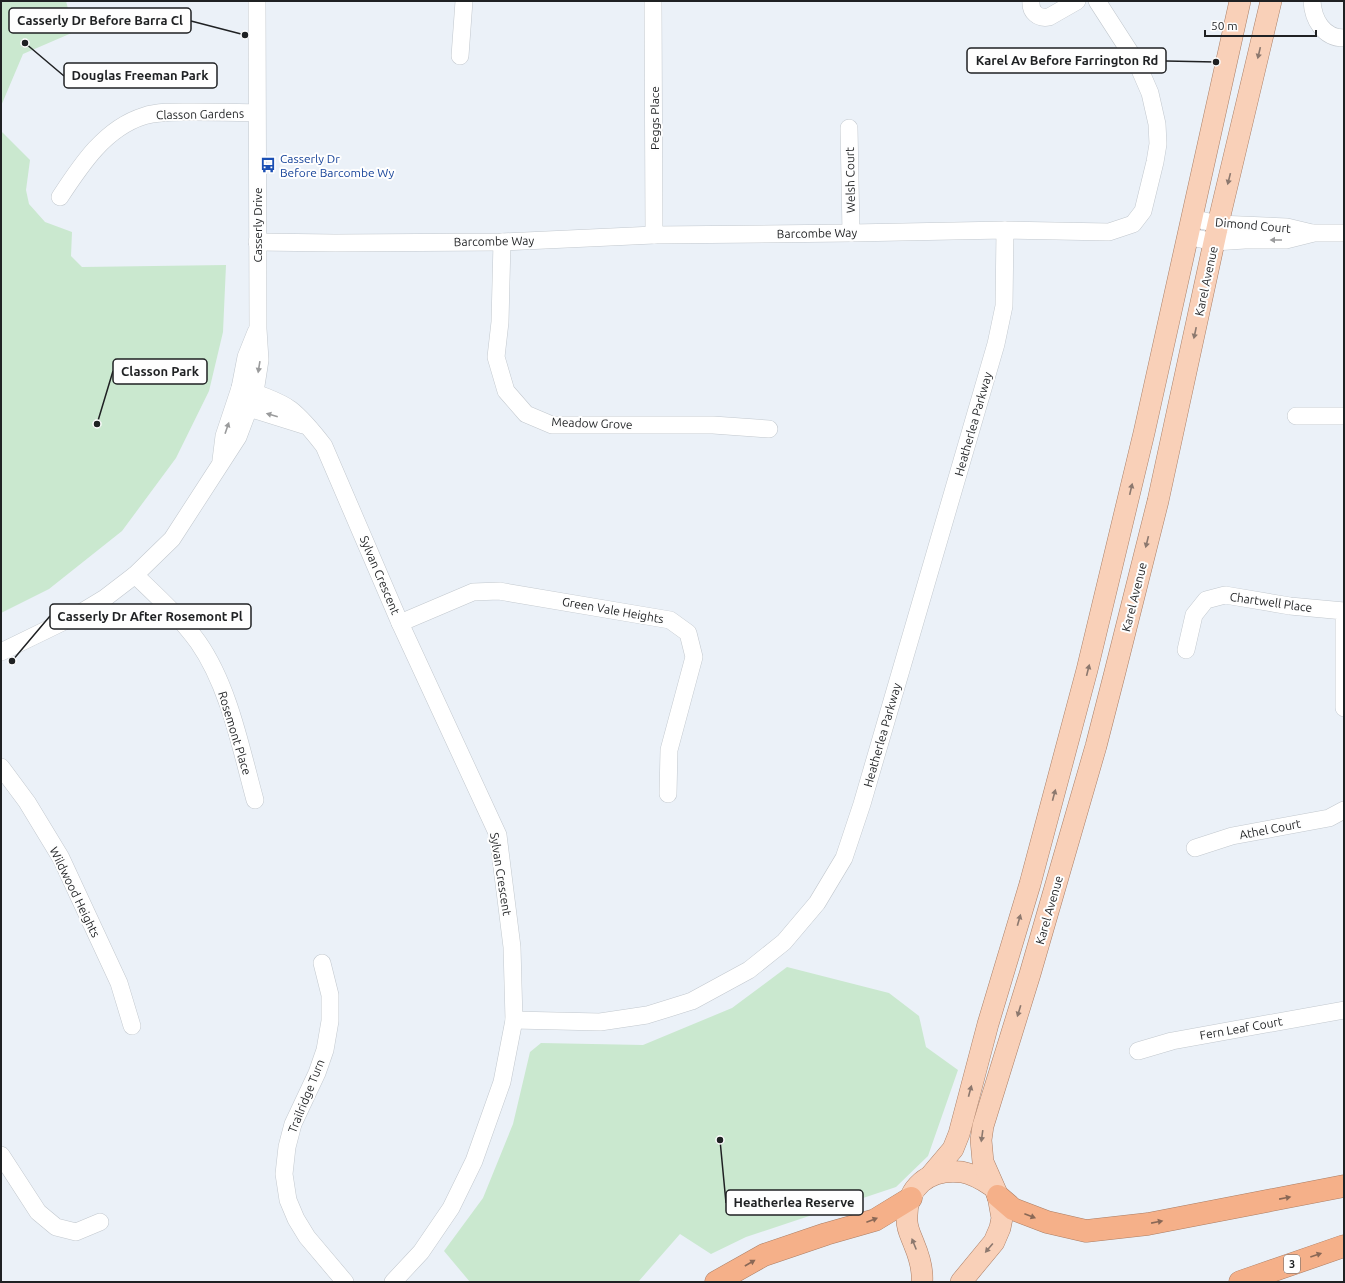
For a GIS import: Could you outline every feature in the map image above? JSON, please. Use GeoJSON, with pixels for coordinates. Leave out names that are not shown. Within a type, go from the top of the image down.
{"type":"FeatureCollection","features":[{"type":"Feature","properties":{"kind":"highway"},"geometry":{"type":"LineString","coordinates":[[995,1191],[1013,1209],[1047,1222],[1086,1231],[1148,1224],[1344,1186]]}},
{"type":"Feature","properties":{"kind":"highway"},"geometry":{"type":"LineString","coordinates":[[716,1282],[764,1255],[826,1234],[875,1220],[911,1198]]}},
{"type":"Feature","properties":{"kind":"highway","name":"3"},"geometry":{"type":"LineString","coordinates":[[1240,1282],[1344,1246]]}},
{"type":"Feature","properties":{"kind":"main road"},"geometry":{"type":"LineString","coordinates":[[922,1282],[923,1272],[919,1257],[908,1231],[907,1220],[911,1198],[917,1185],[931,1175],[953,1149],[959,1134],[988,1024],[1030,884],[1088,670],[1125,513],[1240,1]]}},
{"type":"Feature","properties":{"kind":"main road","name":"Karel Avenue"},"geometry":{"type":"LineString","coordinates":[[961,1282],[994,1242],[1002,1218],[995,1191],[983,1162],[980,1140],[983,1126],[1032,966],[1096,746],[1158,501],[1216,233],[1271,1]]}},
{"type":"Feature","properties":{"kind":"main road"},"geometry":{"type":"LineString","coordinates":[[1125,513],[1130,518],[1136,518],[1141,515],[1159,445],[1175,422]]}},
{"type":"Feature","properties":{"kind":"main road"},"geometry":{"type":"LineString","coordinates":[[931,1175],[963,1172],[978,1178],[995,1191]]}},
{"type":"Feature","properties":{"kind":"street","name":"Casserly Drive"},"geometry":{"type":"LineString","coordinates":[[1,652],[77,615],[104,598],[135,575],[172,539],[220,466],[224,436],[245,398],[246,357],[258,329],[256,1]]}},
{"type":"Feature","properties":{"kind":"street"},"geometry":{"type":"LineString","coordinates":[[460,56],[464,1]]}},
{"type":"Feature","properties":{"kind":"street","name":"Peggs Place"},"geometry":{"type":"LineString","coordinates":[[653,1],[654,235]]}},
{"type":"Feature","properties":{"kind":"street"},"geometry":{"type":"LineString","coordinates":[[1032,1],[1031,4],[1034,12],[1040,17],[1045,18],[1077,1]]}},
{"type":"Feature","properties":{"kind":"street","name":"Barcombe Way"},"geometry":{"type":"LineString","coordinates":[[257,242],[502,242],[654,235],[1006,230],[1109,232],[1133,224],[1143,211],[1158,144],[1157,124],[1150,93],[1137,63],[1097,1]]}},
{"type":"Feature","properties":{"kind":"street"},"geometry":{"type":"LineString","coordinates":[[1312,1],[1312,10],[1320,28],[1330,34],[1344,38]]}},
{"type":"Feature","properties":{"kind":"street","name":"Classon Gardens"},"geometry":{"type":"LineString","coordinates":[[60,197],[75,174],[96,147],[126,124],[143,116],[164,112],[256,112]]}},
{"type":"Feature","properties":{"kind":"street","name":"Welsh Court"},"geometry":{"type":"LineString","coordinates":[[850,128],[850,233]]}},
{"type":"Feature","properties":{"kind":"street","name":"Dimond Court"},"geometry":{"type":"LineString","coordinates":[[1189,227],[1216,233],[1287,227],[1314,234],[1344,233]]}},
{"type":"Feature","properties":{"kind":"street","name":"Heatherlea Parkway"},"geometry":{"type":"LineString","coordinates":[[514,1020],[600,1022],[647,1015],[692,1001],[749,970],[784,942],[817,903],[844,858],[862,804],[996,344],[1004,306],[1006,230]]}},
{"type":"Feature","properties":{"kind":"street","name":"Meadow Grove"},"geometry":{"type":"LineString","coordinates":[[502,242],[500,322],[496,357],[506,391],[526,414],[552,425],[712,425],[769,429]]}},
{"type":"Feature","properties":{"kind":"street","name":"Sylvan Crescent"},"geometry":{"type":"LineString","coordinates":[[245,398],[309,427],[324,446],[400,623],[498,834],[512,947],[514,1020],[502,1082],[474,1161],[451,1208],[421,1252],[393,1282]]}},
{"type":"Feature","properties":{"kind":"street"},"geometry":{"type":"LineString","coordinates":[[1296,416],[1344,416]]}},
{"type":"Feature","properties":{"kind":"street","name":"Rosemont Place"},"geometry":{"type":"LineString","coordinates":[[135,575],[183,624],[208,658],[226,699],[255,800]]}},
{"type":"Feature","properties":{"kind":"street","name":"Green Vale Heights"},"geometry":{"type":"LineString","coordinates":[[400,623],[473,592],[499,591],[670,620],[688,632],[694,657],[669,750],[668,794]]}},
{"type":"Feature","properties":{"kind":"street","name":"Chartwell Place"},"geometry":{"type":"LineString","coordinates":[[1186,650],[1194,615],[1206,600],[1225,595],[1290,606],[1344,611]]}},
{"type":"Feature","properties":{"kind":"street"},"geometry":{"type":"LineString","coordinates":[[1344,611],[1344,708]]}},
{"type":"Feature","properties":{"kind":"street","name":"Wildwood Heights"},"geometry":{"type":"LineString","coordinates":[[1,767],[27,802],[61,858],[119,983],[132,1026]]}},
{"type":"Feature","properties":{"kind":"street","name":"Athel Court"},"geometry":{"type":"LineString","coordinates":[[1196,848],[1232,836],[1329,818],[1344,810]]}},
{"type":"Feature","properties":{"kind":"street","name":"Trailridge Turn"},"geometry":{"type":"LineString","coordinates":[[322,963],[330,995],[330,1022],[317,1073],[293,1124],[287,1147],[284,1174],[288,1200],[296,1219],[307,1238],[346,1282]]}},
{"type":"Feature","properties":{"kind":"street","name":"Fern Leaf Court"},"geometry":{"type":"LineString","coordinates":[[1138,1050],[1180,1040],[1344,1010]]}},
{"type":"Feature","properties":{"kind":"street"},"geometry":{"type":"LineString","coordinates":[[1,1155],[38,1212],[56,1227],[76,1232],[100,1222]]}},
{"type":"Feature","properties":{"kind":"green space"},"geometry":{"type":"Polygon","coordinates":[[[1,1],[66,1],[74,32],[23,54],[1,106],[1,1]]]}},
{"type":"Feature","properties":{"kind":"green space"},"geometry":{"type":"Polygon","coordinates":[[[1,131],[30,160],[26,190],[29,204],[45,222],[72,232],[71,256],[82,267],[226,265],[223,332],[209,391],[176,458],[122,531],[49,589],[1,613],[1,131]]]}},
{"type":"Feature","properties":{"kind":"green space"},"geometry":{"type":"Polygon","coordinates":[[[787,967],[889,993],[919,1016],[926,1047],[958,1070],[928,1156],[896,1187],[746,1237],[711,1254],[680,1234],[638,1282],[470,1282],[444,1251],[483,1198],[513,1124],[530,1052],[541,1043],[643,1045],[732,1008],[787,967]]]}},
{"type":"Feature","properties":{"kind":"place","name":"Casserly Dr Before Barra Cl"},"geometry":{"type":"Point","coordinates":[245,35]}},
{"type":"Feature","properties":{"kind":"place","name":"Douglas Freeman Park"},"geometry":{"type":"Point","coordinates":[25,43]}},
{"type":"Feature","properties":{"kind":"place","name":"Karel Av Before Farrington Rd"},"geometry":{"type":"Point","coordinates":[1216,62]}},
{"type":"Feature","properties":{"kind":"place","name":"Casserly Dr Before Barcombe Wy"},"geometry":{"type":"Point","coordinates":[268,165]}},
{"type":"Feature","properties":{"kind":"place","name":"Classon Park"},"geometry":{"type":"Point","coordinates":[97,424]}},
{"type":"Feature","properties":{"kind":"place","name":"Casserly Dr After Rosemont Pl"},"geometry":{"type":"Point","coordinates":[12,661]}},
{"type":"Feature","properties":{"kind":"place","name":"Heatherlea Reserve"},"geometry":{"type":"Point","coordinates":[720,1140]}}]}
